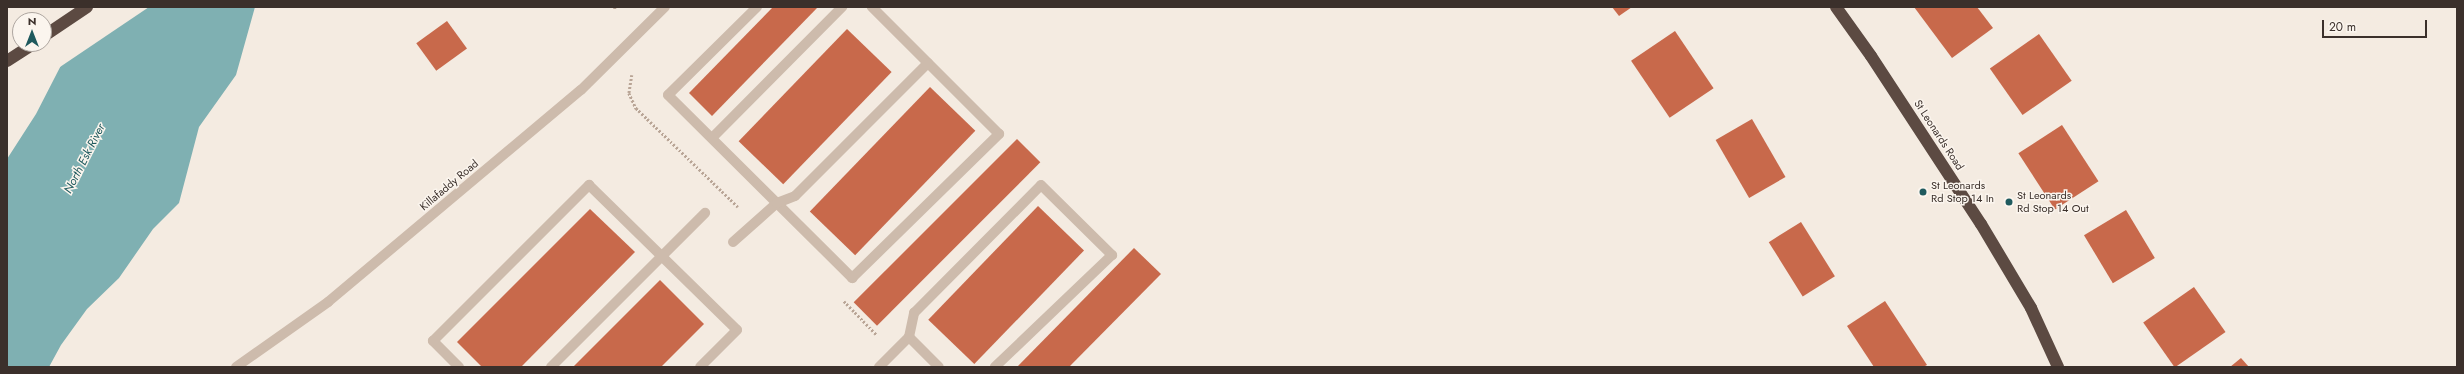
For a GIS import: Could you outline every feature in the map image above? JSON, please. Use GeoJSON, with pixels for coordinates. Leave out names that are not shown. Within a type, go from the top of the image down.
{"type":"FeatureCollection","features":[{"type":"Feature","properties":{"kind":"highway"},"geometry":{"type":"LineString","coordinates":[[52,31],[87,7]]}},
{"type":"Feature","properties":{"kind":"highway","name":"St Leonards Road"},"geometry":{"type":"LineString","coordinates":[[1836,7],[1871,56],[1981,224],[2031,308],[2058,367]]}},
{"type":"Feature","properties":{"kind":"highway"},"geometry":{"type":"LineString","coordinates":[[7,61],[20,52]]}},
{"type":"Feature","properties":{"kind":"street","name":"Killafaddy Road"},"geometry":{"type":"LineString","coordinates":[[236,367],[328,302],[564,105],[665,7]]}},
{"type":"Feature","properties":{"kind":"street"},"geometry":{"type":"LineString","coordinates":[[757,7],[668,95],[852,278],[999,134],[872,7]]}},
{"type":"Feature","properties":{"kind":"street"},"geometry":{"type":"LineString","coordinates":[[712,138],[842,7]]}},
{"type":"Feature","properties":{"kind":"street"},"geometry":{"type":"LineString","coordinates":[[733,242],[777,203],[795,196],[928,63]]}},
{"type":"Feature","properties":{"kind":"street"},"geometry":{"type":"LineString","coordinates":[[459,367],[433,341],[589,185],[737,330],[700,367]]}},
{"type":"Feature","properties":{"kind":"street"},"geometry":{"type":"LineString","coordinates":[[879,367],[909,337],[914,313],[1041,185],[1112,255],[995,367]]}},
{"type":"Feature","properties":{"kind":"street"},"geometry":{"type":"LineString","coordinates":[[550,367],[705,213]]}},
{"type":"Feature","properties":{"kind":"street"},"geometry":{"type":"LineString","coordinates":[[909,337],[939,367]]}},
{"type":"Feature","properties":{"kind":"water","name":"North Esk River"},"geometry":{"type":"Polygon","coordinates":[[[91,7],[255,7],[236,75],[199,127],[179,203],[153,229],[119,278],[87,309],[61,345],[49,367],[7,367],[7,159],[36,114],[91,7]]]}},
{"type":"Feature","properties":{"kind":"pier"},"geometry":{"type":"Polygon","coordinates":[[[88,7],[149,7],[57,69],[88,7]]]}},
{"type":"Feature","properties":{"kind":"building"},"geometry":{"type":"Polygon","coordinates":[[[773,7],[818,7],[712,116],[689,93],[773,7]]]}},
{"type":"Feature","properties":{"kind":"building"},"geometry":{"type":"Polygon","coordinates":[[[1612,7],[1632,7],[1619,16],[1612,7]]]}},
{"type":"Feature","properties":{"kind":"building"},"geometry":{"type":"Polygon","coordinates":[[[1914,7],[1977,7],[1993,28],[1952,58],[1914,7]]]}},
{"type":"Feature","properties":{"kind":"building"},"geometry":{"type":"Polygon","coordinates":[[[447,21],[467,49],[436,71],[416,43],[447,21]]]}},
{"type":"Feature","properties":{"kind":"building"},"geometry":{"type":"Polygon","coordinates":[[[847,29],[892,72],[783,184],[739,141],[847,29]]]}},
{"type":"Feature","properties":{"kind":"building"},"geometry":{"type":"Polygon","coordinates":[[[1675,31],[1714,88],[1670,118],[1631,61],[1675,31]]]}},
{"type":"Feature","properties":{"kind":"building"},"geometry":{"type":"Polygon","coordinates":[[[2039,34],[2072,81],[2023,115],[1990,68],[2039,34]]]}},
{"type":"Feature","properties":{"kind":"building"},"geometry":{"type":"Polygon","coordinates":[[[930,87],[975,131],[855,255],[810,211],[930,87]]]}},
{"type":"Feature","properties":{"kind":"building"},"geometry":{"type":"Polygon","coordinates":[[[1752,119],[1786,177],[1749,198],[1716,140],[1752,119]]]}},
{"type":"Feature","properties":{"kind":"building"},"geometry":{"type":"Polygon","coordinates":[[[2062,125],[2098,181],[2055,210],[2018,153],[2062,125]]]}},
{"type":"Feature","properties":{"kind":"building"},"geometry":{"type":"Polygon","coordinates":[[[1017,139],[1040,162],[877,326],[854,302],[1017,139]]]}},
{"type":"Feature","properties":{"kind":"building"},"geometry":{"type":"Polygon","coordinates":[[[1038,206],[1084,250],[974,364],[928,320],[1038,206]]]}},
{"type":"Feature","properties":{"kind":"building"},"geometry":{"type":"Polygon","coordinates":[[[590,209],[635,252],[521,367],[482,367],[457,342],[590,209]]]}},
{"type":"Feature","properties":{"kind":"building"},"geometry":{"type":"Polygon","coordinates":[[[2126,210],[2155,258],[2113,283],[2084,235],[2126,210]]]}},
{"type":"Feature","properties":{"kind":"building"},"geometry":{"type":"Polygon","coordinates":[[[1801,222],[1835,276],[1803,296],[1769,242],[1801,222]]]}},
{"type":"Feature","properties":{"kind":"building"},"geometry":{"type":"Polygon","coordinates":[[[1134,248],[1161,274],[1069,367],[1017,367],[1134,248]]]}},
{"type":"Feature","properties":{"kind":"building"},"geometry":{"type":"Polygon","coordinates":[[[660,280],[704,324],[661,367],[573,367],[660,280]]]}},
{"type":"Feature","properties":{"kind":"building"},"geometry":{"type":"Polygon","coordinates":[[[2194,287],[2226,332],[2174,367],[2143,323],[2194,287]]]}},
{"type":"Feature","properties":{"kind":"building"},"geometry":{"type":"Polygon","coordinates":[[[1885,301],[1927,365],[1923,367],[1874,367],[1847,326],[1885,301]]]}},
{"type":"Feature","properties":{"kind":"building"},"geometry":{"type":"Polygon","coordinates":[[[2241,358],[2249,367],[2230,367],[2241,358]]]}},
{"type":"Feature","properties":{"kind":"place","name":"St Leonards Rd Stop 14 In"},"geometry":{"type":"Point","coordinates":[1923,192]}},
{"type":"Feature","properties":{"kind":"place","name":"St Leonards Rd Stop 14 Out"},"geometry":{"type":"Point","coordinates":[2009,202]}}]}
